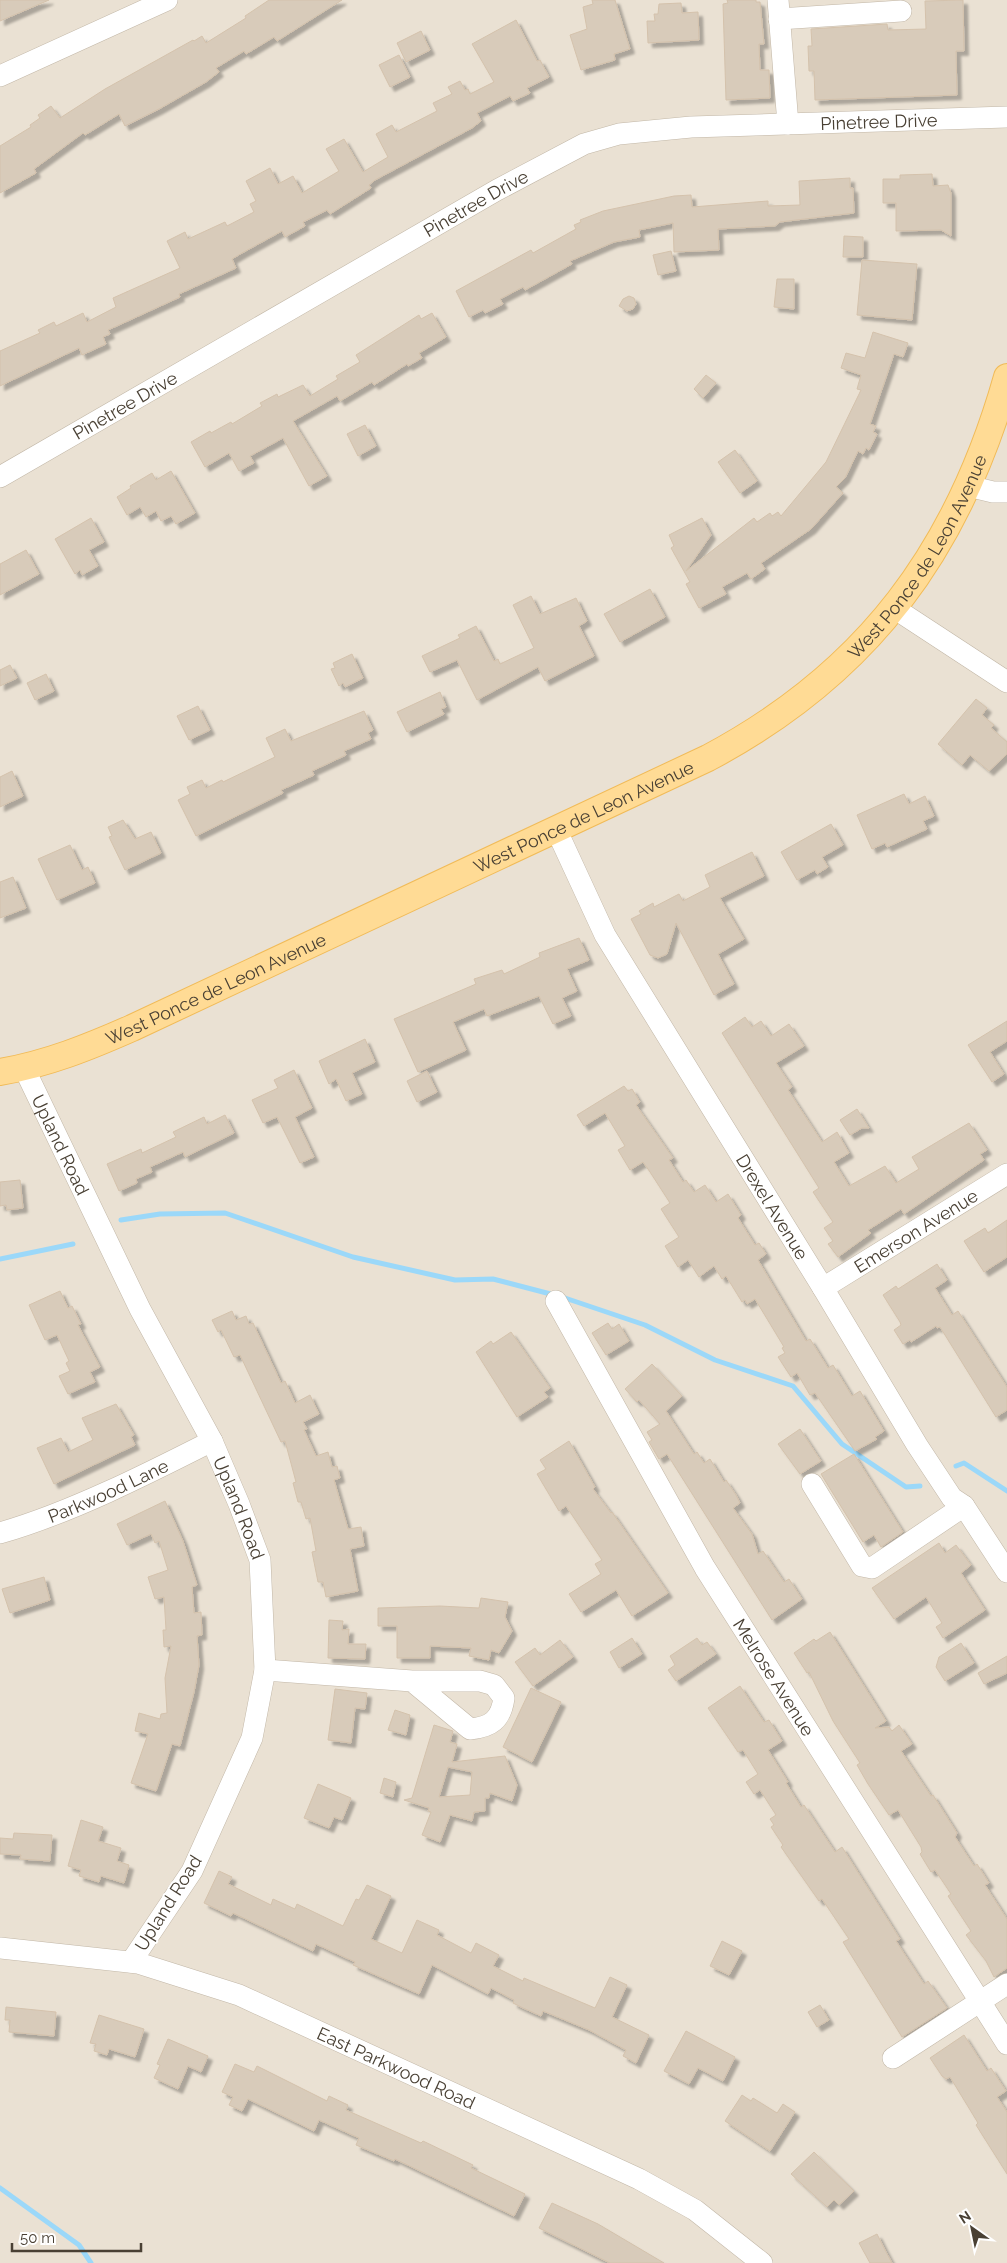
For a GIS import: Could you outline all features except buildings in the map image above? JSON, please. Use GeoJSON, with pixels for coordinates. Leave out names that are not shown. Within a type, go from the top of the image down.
{"type":"FeatureCollection","features":[{"type":"Feature","properties":{"kind":"main road","name":"West Ponce de Leon Avenue"},"geometry":{"type":"LineString","coordinates":[[12,1070],[65,1056],[106,1039],[708,758],[773,720],[837,669],[894,608],[937,548],[968,486],[1005,390]]}},
{"type":"Feature","properties":{"kind":"street"},"geometry":{"type":"LineString","coordinates":[[0,76],[167,0]]}},
{"type":"Feature","properties":{"kind":"street"},"geometry":{"type":"LineString","coordinates":[[788,124],[779,9],[901,11]]}},
{"type":"Feature","properties":{"kind":"street","name":"Pinetree Drive"},"geometry":{"type":"LineString","coordinates":[[0,477],[497,190],[584,144],[619,134],[641,131],[1007,117]]}},
{"type":"Feature","properties":{"kind":"street"},"geometry":{"type":"LineString","coordinates":[[968,486],[993,492],[1007,492]]}},
{"type":"Feature","properties":{"kind":"street"},"geometry":{"type":"LineString","coordinates":[[894,608],[1007,682]]}},
{"type":"Feature","properties":{"kind":"street","name":"Drexel Avenue"},"geometry":{"type":"LineString","coordinates":[[556,829],[605,935],[823,1288],[917,1445],[952,1498],[964,1506],[1007,1572]]}},
{"type":"Feature","properties":{"kind":"street","name":"Upland Road"},"geometry":{"type":"LineString","coordinates":[[12,1070],[212,1441],[240,1504],[260,1560],[265,1670],[252,1738],[192,1871],[131,1962]]}},
{"type":"Feature","properties":{"kind":"street","name":"Emerson Avenue"},"geometry":{"type":"LineString","coordinates":[[823,1288],[1007,1174]]}},
{"type":"Feature","properties":{"kind":"street","name":"Melrose Avenue"},"geometry":{"type":"LineString","coordinates":[[556,1301],[705,1568],[1007,2044]]}},
{"type":"Feature","properties":{"kind":"street","name":"Parkwood Lane"},"geometry":{"type":"LineString","coordinates":[[0,1533],[21,1527],[93,1497],[212,1441]]}},
{"type":"Feature","properties":{"kind":"street"},"geometry":{"type":"LineString","coordinates":[[812,1484],[862,1566],[872,1568],[964,1506]]}},
{"type":"Feature","properties":{"kind":"street"},"geometry":{"type":"LineString","coordinates":[[265,1670],[412,1681]]}},
{"type":"Feature","properties":{"kind":"street","name":"East Parkwood Road"},"geometry":{"type":"LineString","coordinates":[[0,1948],[131,1962],[240,1995],[427,2083],[568,2145],[639,2179],[695,2210],[762,2263]]}},
{"type":"Feature","properties":{"kind":"street"},"geometry":{"type":"LineString","coordinates":[[893,2058],[1007,1984]]}},
{"type":"Feature","properties":{"kind":"shaded area"},"geometry":{"type":"Polygon","coordinates":[[[0,0],[1007,0],[1007,2263],[0,2263],[0,0]]]}},
{"type":"Feature","properties":{"kind":"waterway"},"geometry":{"type":"LineString","coordinates":[[121,1220],[160,1214],[225,1213],[353,1257],[455,1280],[493,1279],[562,1297],[645,1325],[715,1360],[793,1386],[842,1444],[906,1487],[920,1486]]}},
{"type":"Feature","properties":{"kind":"waterway"},"geometry":{"type":"LineString","coordinates":[[0,1259],[73,1244]]}},
{"type":"Feature","properties":{"kind":"waterway"},"geometry":{"type":"LineString","coordinates":[[956,1466],[964,1463],[1007,1491]]}},
{"type":"Feature","properties":{"kind":"waterway"},"geometry":{"type":"LineString","coordinates":[[0,2188],[79,2245],[91,2263]]}}]}
